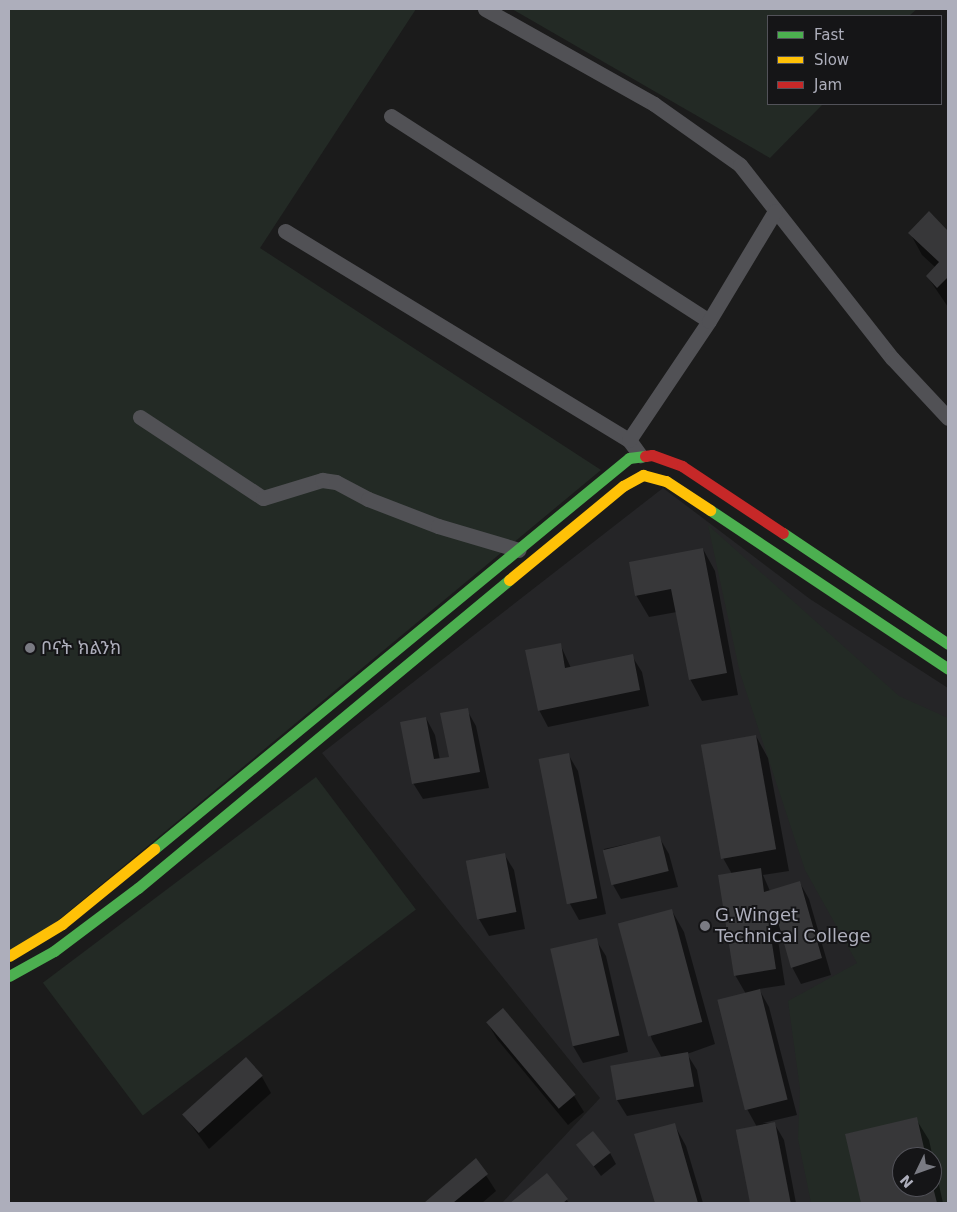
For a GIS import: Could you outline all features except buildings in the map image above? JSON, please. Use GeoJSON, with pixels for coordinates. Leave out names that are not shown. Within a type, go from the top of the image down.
{"type":"FeatureCollection","features":[{"type":"Feature","properties":{"kind":"main road"},"geometry":{"type":"LineString","coordinates":[[9,956],[62,924],[519,550],[611,469],[629,458],[640,455],[652,455],[682,466],[948,644]]}},
{"type":"Feature","properties":{"kind":"main road"},"geometry":{"type":"LineString","coordinates":[[9,976],[54,951],[131,894],[623,486],[643,475],[666,481],[948,669]]}},
{"type":"Feature","properties":{"kind":"street"},"geometry":{"type":"LineString","coordinates":[[485,9],[654,104],[708,140],[740,165],[892,358],[948,418]]}},
{"type":"Feature","properties":{"kind":"street"},"geometry":{"type":"LineString","coordinates":[[391,116],[709,321]]}},
{"type":"Feature","properties":{"kind":"street"},"geometry":{"type":"LineString","coordinates":[[629,440],[709,321],[775,211]]}},
{"type":"Feature","properties":{"kind":"street"},"geometry":{"type":"LineString","coordinates":[[285,231],[629,440],[640,455]]}},
{"type":"Feature","properties":{"kind":"street"},"geometry":{"type":"LineString","coordinates":[[140,417],[217,470],[263,498],[322,480],[336,482],[368,499],[438,526],[485,542],[519,550]]}},
{"type":"Feature","properties":{"kind":"shaded area"},"geometry":{"type":"Polygon","coordinates":[[[9,9],[416,9],[260,248],[601,470],[9,961],[9,9]]]}},
{"type":"Feature","properties":{"kind":"shaded area"},"geometry":{"type":"Polygon","coordinates":[[[512,9],[917,9],[910,15],[767,15],[767,105],[822,105],[770,158],[512,9]]]}},
{"type":"Feature","properties":{"kind":"shaded area","name":"G.Winget Technical College"},"geometry":{"type":"Polygon","coordinates":[[[663,488],[810,599],[948,688],[948,1203],[502,1203],[600,1098],[322,753],[663,488]]]}},
{"type":"Feature","properties":{"kind":"shaded area"},"geometry":{"type":"Polygon","coordinates":[[[708,525],[899,696],[948,718],[948,1203],[811,1203],[798,1139],[800,1089],[788,1001],[857,963],[805,870],[740,673],[708,525]]]}},
{"type":"Feature","properties":{"kind":"shaded area"},"geometry":{"type":"Polygon","coordinates":[[[316,777],[416,910],[143,1115],[43,983],[316,777]]]}},
{"type":"Feature","properties":{"kind":"traffic: fast"},"geometry":{"type":"LineString","coordinates":[[154,849],[629,458],[645,456]]}},
{"type":"Feature","properties":{"kind":"traffic: fast"},"geometry":{"type":"LineString","coordinates":[[710,510],[948,669]]}},
{"type":"Feature","properties":{"kind":"traffic: fast"},"geometry":{"type":"LineString","coordinates":[[783,533],[948,644]]}},
{"type":"Feature","properties":{"kind":"traffic: fast"},"geometry":{"type":"LineString","coordinates":[[9,976],[54,951],[138,888],[509,580]]}},
{"type":"Feature","properties":{"kind":"traffic: slow"},"geometry":{"type":"LineString","coordinates":[[509,580],[623,486],[643,475],[666,481],[710,510]]}},
{"type":"Feature","properties":{"kind":"traffic: slow"},"geometry":{"type":"LineString","coordinates":[[9,956],[62,924],[154,849]]}},
{"type":"Feature","properties":{"kind":"traffic: jam"},"geometry":{"type":"LineString","coordinates":[[645,456],[652,455],[682,466],[783,533]]}},
{"type":"Feature","properties":{"kind":"place","name":"ቦናት ክልንክ"},"geometry":{"type":"Point","coordinates":[30,648]}},
{"type":"Feature","properties":{"kind":"place","name":"G.Winget Technical College"},"geometry":{"type":"Point","coordinates":[705,926]}}]}
